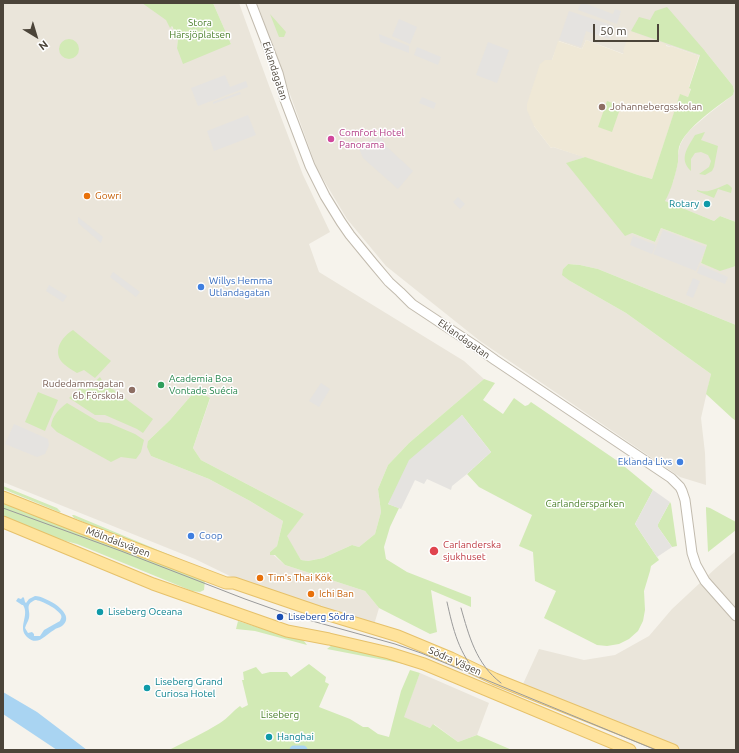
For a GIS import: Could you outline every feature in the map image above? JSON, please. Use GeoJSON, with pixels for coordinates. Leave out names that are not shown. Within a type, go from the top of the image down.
{"type":"FeatureCollection","features":[{"type":"Feature","properties":{"kind":"main road","name":"Mölndalsvägen"},"geometry":{"type":"LineString","coordinates":[[3,497],[226,583],[234,583]]}},
{"type":"Feature","properties":{"kind":"main road","name":"Södra Vägen"},"geometry":{"type":"LineString","coordinates":[[3,522],[147,582],[287,631],[389,653],[424,664],[630,750]]}},
{"type":"Feature","properties":{"kind":"main road","name":"Södra Vägen"},"geometry":{"type":"LineString","coordinates":[[234,583],[319,612],[398,636],[495,678],[673,750]]}},
{"type":"Feature","properties":{"kind":"street","name":"Eklandagatan"},"geometry":{"type":"LineString","coordinates":[[251,3],[278,74],[285,100],[314,176],[328,202],[350,235],[390,282],[412,304],[676,482],[686,500],[692,553],[696,565],[705,581],[736,616]]}},
{"type":"Feature","properties":{"kind":"shaded area"},"geometry":{"type":"Polygon","coordinates":[[[3,3],[143,3],[167,18],[178,38],[177,48],[231,44],[213,3],[239,3],[303,175],[330,232],[309,244],[319,272],[464,361],[484,379],[409,443],[388,465],[378,489],[381,512],[375,534],[359,547],[352,545],[323,558],[308,561],[301,560],[286,536],[304,514],[201,460],[193,448],[210,399],[196,390],[170,420],[148,441],[151,456],[209,479],[283,521],[277,546],[270,552],[285,565],[365,591],[379,608],[374,625],[236,579],[195,559],[3,482],[3,3]]]}},
{"type":"Feature","properties":{"kind":"shaded area"},"geometry":{"type":"Polygon","coordinates":[[[257,3],[736,3],[736,222],[720,216],[714,221],[664,201],[673,182],[680,145],[685,136],[692,128],[733,95],[733,86],[705,51],[699,56],[666,44],[624,52],[624,54],[586,40],[582,49],[559,41],[552,60],[548,60],[534,126],[551,148],[553,147],[585,157],[567,163],[632,233],[655,242],[661,228],[708,245],[701,263],[720,270],[736,266],[736,325],[598,269],[568,264],[563,269],[570,281],[626,313],[711,374],[701,418],[705,453],[706,485],[680,477],[480,341],[386,266],[347,219],[317,169],[257,3]]]}},
{"type":"Feature","properties":{"kind":"shaded area"},"geometry":{"type":"Polygon","coordinates":[[[581,3],[613,14],[615,9],[621,11],[617,24],[578,10],[581,3]]]}},
{"type":"Feature","properties":{"kind":"shaded area"},"geometry":{"type":"Polygon","coordinates":[[[569,11],[614,26],[609,39],[586,31],[581,47],[559,40],[569,11]]]}},
{"type":"Feature","properties":{"kind":"shaded area"},"geometry":{"type":"Polygon","coordinates":[[[399,19],[417,27],[410,44],[392,36],[399,19]]]}},
{"type":"Feature","properties":{"kind":"shaded area","name":"Johannebergsskolan"},"geometry":{"type":"Polygon","coordinates":[[[630,31],[666,44],[666,46],[671,46],[699,56],[689,87],[691,88],[688,97],[680,95],[652,179],[553,147],[551,148],[534,126],[527,110],[527,104],[540,64],[545,60],[552,60],[558,41],[582,49],[586,40],[623,54],[630,31]]]}},
{"type":"Feature","properties":{"kind":"shaded area"},"geometry":{"type":"Polygon","coordinates":[[[379,34],[409,46],[409,53],[380,42],[379,34]]]}},
{"type":"Feature","properties":{"kind":"shaded area"},"geometry":{"type":"Polygon","coordinates":[[[488,42],[509,50],[497,83],[476,75],[488,42]]]}},
{"type":"Feature","properties":{"kind":"shaded area"},"geometry":{"type":"Polygon","coordinates":[[[417,47],[441,57],[438,65],[414,55],[417,47]]]}},
{"type":"Feature","properties":{"kind":"shaded area"},"geometry":{"type":"Polygon","coordinates":[[[225,75],[230,87],[246,81],[248,87],[198,106],[191,88],[225,75]]]}},
{"type":"Feature","properties":{"kind":"shaded area"},"geometry":{"type":"Polygon","coordinates":[[[240,92],[241,94],[213,104],[213,102],[240,92]]]}},
{"type":"Feature","properties":{"kind":"shaded area"},"geometry":{"type":"Polygon","coordinates":[[[422,97],[436,103],[434,109],[419,103],[422,97]]]}},
{"type":"Feature","properties":{"kind":"shaded area"},"geometry":{"type":"Polygon","coordinates":[[[248,115],[256,135],[214,151],[207,131],[248,115]]]}},
{"type":"Feature","properties":{"kind":"shaded area"},"geometry":{"type":"Polygon","coordinates":[[[382,136],[385,145],[413,171],[398,189],[363,158],[358,146],[382,136]]]}},
{"type":"Feature","properties":{"kind":"shaded area"},"geometry":{"type":"Polygon","coordinates":[[[458,197],[465,204],[460,209],[453,202],[458,197]]]}},
{"type":"Feature","properties":{"kind":"shaded area"},"geometry":{"type":"Polygon","coordinates":[[[78,217],[103,237],[101,243],[78,223],[78,217]]]}},
{"type":"Feature","properties":{"kind":"shaded area"},"geometry":{"type":"Polygon","coordinates":[[[663,230],[706,247],[696,271],[653,254],[663,230]]]}},
{"type":"Feature","properties":{"kind":"shaded area"},"geometry":{"type":"Polygon","coordinates":[[[633,236],[656,245],[652,254],[630,245],[633,236]]]}},
{"type":"Feature","properties":{"kind":"shaded area"},"geometry":{"type":"Polygon","coordinates":[[[700,265],[728,277],[725,284],[697,273],[700,265]]]}},
{"type":"Feature","properties":{"kind":"shaded area"},"geometry":{"type":"Polygon","coordinates":[[[113,272],[140,292],[136,297],[110,277],[113,272]]]}},
{"type":"Feature","properties":{"kind":"shaded area"},"geometry":{"type":"Polygon","coordinates":[[[693,278],[700,281],[693,298],[686,295],[693,278]]]}},
{"type":"Feature","properties":{"kind":"shaded area"},"geometry":{"type":"Polygon","coordinates":[[[49,285],[67,296],[63,302],[46,291],[49,285]]]}},
{"type":"Feature","properties":{"kind":"shaded area"},"geometry":{"type":"Polygon","coordinates":[[[321,383],[330,389],[319,407],[309,401],[321,383]]]}},
{"type":"Feature","properties":{"kind":"shaded area"},"geometry":{"type":"Polygon","coordinates":[[[462,415],[491,452],[452,486],[451,490],[427,479],[424,484],[415,480],[401,509],[388,504],[409,460],[462,415]]]}},
{"type":"Feature","properties":{"kind":"shaded area"},"geometry":{"type":"Polygon","coordinates":[[[14,424],[48,439],[49,445],[45,454],[37,457],[5,444],[14,424]]]}},
{"type":"Feature","properties":{"kind":"shaded area"},"geometry":{"type":"Polygon","coordinates":[[[653,490],[670,502],[658,524],[658,527],[672,547],[657,557],[635,524],[653,490]]]}},
{"type":"Feature","properties":{"kind":"shaded area"},"geometry":{"type":"Polygon","coordinates":[[[736,551],[736,750],[681,750],[523,684],[539,649],[584,660],[615,655],[649,636],[672,609],[736,551]]]}},
{"type":"Feature","properties":{"kind":"shaded area"},"geometry":{"type":"Polygon","coordinates":[[[420,673],[489,703],[477,735],[458,742],[434,724],[430,728],[403,717],[420,673]]]}},
{"type":"Feature","properties":{"kind":"green space","name":"Stora Härsjöplatsen"},"geometry":{"type":"Polygon","coordinates":[[[142,3],[213,3],[231,44],[183,64],[177,48],[178,38],[172,26],[170,28],[166,20],[142,3]]]}},
{"type":"Feature","properties":{"kind":"green space"},"geometry":{"type":"Polygon","coordinates":[[[667,7],[733,86],[733,95],[695,125],[682,140],[679,147],[675,177],[665,201],[714,221],[720,216],[736,222],[736,266],[720,271],[701,263],[707,245],[661,228],[655,242],[632,233],[625,236],[566,163],[585,157],[652,179],[680,94],[688,97],[691,89],[689,88],[700,55],[631,31],[639,17],[650,20],[655,11],[667,7]]]}},
{"type":"Feature","properties":{"kind":"green space"},"geometry":{"type":"Polygon","coordinates":[[[270,14],[286,32],[284,37],[279,37],[270,14]]]}},
{"type":"Feature","properties":{"kind":"green space"},"geometry":{"type":"Polygon","coordinates":[[[69,39],[76,42],[79,49],[76,56],[69,59],[62,56],[59,49],[62,42],[69,39]]]}},
{"type":"Feature","properties":{"kind":"green space"},"geometry":{"type":"Polygon","coordinates":[[[607,101],[621,106],[612,132],[598,127],[607,101]]]}},
{"type":"Feature","properties":{"kind":"green space"},"geometry":{"type":"Polygon","coordinates":[[[705,132],[701,140],[718,146],[714,167],[712,171],[705,175],[699,174],[709,167],[711,161],[708,155],[701,152],[695,153],[691,159],[691,171],[685,162],[685,158],[687,148],[695,135],[705,132]]]}},
{"type":"Feature","properties":{"kind":"green space"},"geometry":{"type":"Polygon","coordinates":[[[727,184],[732,188],[731,193],[718,189],[714,198],[697,191],[709,191],[727,184]]]}},
{"type":"Feature","properties":{"kind":"green space"},"geometry":{"type":"Polygon","coordinates":[[[568,264],[598,269],[736,325],[736,421],[706,394],[711,374],[626,313],[562,275],[563,269],[568,264]]]}},
{"type":"Feature","properties":{"kind":"green space"},"geometry":{"type":"Polygon","coordinates":[[[73,330],[111,361],[95,378],[84,370],[77,373],[61,361],[58,352],[60,343],[73,330]]]}},
{"type":"Feature","properties":{"kind":"green space"},"geometry":{"type":"Polygon","coordinates":[[[100,377],[103,382],[153,419],[143,433],[105,415],[95,415],[69,398],[80,388],[86,390],[100,377]]]}},
{"type":"Feature","properties":{"kind":"green space","name":"Carlandersparken"},"geometry":{"type":"Polygon","coordinates":[[[484,379],[495,383],[483,400],[503,414],[514,398],[525,406],[531,402],[619,462],[653,490],[635,524],[659,560],[651,566],[644,591],[645,610],[643,621],[638,631],[629,639],[619,644],[607,646],[597,645],[544,618],[556,591],[535,581],[533,552],[519,546],[532,515],[479,487],[467,474],[491,452],[462,415],[388,504],[399,508],[390,527],[384,547],[386,559],[407,572],[471,597],[471,607],[431,590],[437,632],[430,634],[379,608],[365,591],[285,565],[275,555],[270,555],[270,552],[277,546],[283,521],[209,479],[151,456],[147,447],[148,441],[170,420],[196,390],[210,398],[193,448],[201,460],[304,514],[287,536],[301,560],[308,561],[323,558],[352,545],[359,547],[375,534],[381,512],[378,489],[388,465],[409,443],[484,379]]]}},
{"type":"Feature","properties":{"kind":"green space"},"geometry":{"type":"Polygon","coordinates":[[[38,392],[58,400],[45,431],[25,422],[38,392]]]}},
{"type":"Feature","properties":{"kind":"green space"},"geometry":{"type":"Polygon","coordinates":[[[67,403],[99,422],[109,423],[135,434],[144,440],[141,452],[136,459],[121,457],[111,462],[57,432],[51,426],[54,416],[67,403]]]}},
{"type":"Feature","properties":{"kind":"green space"},"geometry":{"type":"Polygon","coordinates":[[[3,486],[57,508],[61,512],[3,489],[3,486]]]}},
{"type":"Feature","properties":{"kind":"green space"},"geometry":{"type":"Polygon","coordinates":[[[3,502],[205,580],[204,590],[200,592],[192,591],[77,544],[3,518],[3,502]]]}},
{"type":"Feature","properties":{"kind":"green space"},"geometry":{"type":"Polygon","coordinates":[[[670,502],[677,546],[672,547],[658,527],[658,524],[670,502]]]}},
{"type":"Feature","properties":{"kind":"green space"},"geometry":{"type":"Polygon","coordinates":[[[706,507],[736,522],[736,530],[708,552],[706,510],[706,507]]]}},
{"type":"Feature","properties":{"kind":"green space"},"geometry":{"type":"Polygon","coordinates":[[[72,515],[189,563],[110,534],[74,518],[72,515]]]}},
{"type":"Feature","properties":{"kind":"green space"},"geometry":{"type":"Polygon","coordinates":[[[238,621],[282,635],[301,639],[307,645],[255,631],[236,629],[238,621]]]}},
{"type":"Feature","properties":{"kind":"green space"},"geometry":{"type":"Polygon","coordinates":[[[332,645],[370,651],[410,665],[327,649],[332,645]]]}},
{"type":"Feature","properties":{"kind":"green space","name":"Liseberg"},"geometry":{"type":"Polygon","coordinates":[[[309,664],[326,677],[325,682],[329,684],[319,707],[350,719],[363,727],[368,727],[378,734],[389,737],[401,691],[410,670],[420,673],[404,717],[430,728],[433,724],[458,742],[477,735],[512,750],[169,750],[220,723],[240,706],[242,708],[248,705],[242,680],[244,680],[243,672],[256,667],[262,674],[270,672],[287,672],[291,677],[309,664]]]}},
{"type":"Feature","properties":{"kind":"water"},"geometry":{"type":"Polygon","coordinates":[[[37,596],[55,604],[65,614],[65,623],[41,639],[35,641],[31,640],[24,633],[23,629],[25,609],[23,605],[16,601],[18,598],[21,599],[23,597],[26,603],[29,599],[37,596]],[[38,600],[32,602],[29,606],[29,618],[25,628],[28,633],[32,632],[34,636],[40,636],[44,630],[60,621],[61,617],[61,615],[53,608],[38,600]]]}},
{"type":"Feature","properties":{"kind":"water"},"geometry":{"type":"Polygon","coordinates":[[[3,692],[37,712],[87,750],[57,750],[3,714],[3,692]]]}},
{"type":"Feature","properties":{"kind":"waterway"},"geometry":{"type":"LineString","coordinates":[[294,750],[303,750]]}},
{"type":"Feature","properties":{"kind":"tram line"},"geometry":{"type":"LineString","coordinates":[[3,508],[287,614],[395,644],[421,653],[656,750]]}},
{"type":"Feature","properties":{"kind":"tram line"},"geometry":{"type":"LineString","coordinates":[[447,602],[454,632],[466,659],[479,675]]}},
{"type":"Feature","properties":{"kind":"tram line"},"geometry":{"type":"LineString","coordinates":[[461,608],[467,629],[479,658],[492,675],[501,683]]}},
{"type":"Feature","properties":{"kind":"place","name":"Johannebergsskolan"},"geometry":{"type":"Point","coordinates":[602,107]}},
{"type":"Feature","properties":{"kind":"place","name":"Comfort Hotel Panorama"},"geometry":{"type":"Point","coordinates":[331,139]}},
{"type":"Feature","properties":{"kind":"place","name":"Gowri"},"geometry":{"type":"Point","coordinates":[87,196]}},
{"type":"Feature","properties":{"kind":"place","name":"Rotary"},"geometry":{"type":"Point","coordinates":[707,204]}},
{"type":"Feature","properties":{"kind":"place","name":"Willys Hemma Utlandagatan"},"geometry":{"type":"Point","coordinates":[201,287]}},
{"type":"Feature","properties":{"kind":"place","name":"Academia Boa Vontade Suécia"},"geometry":{"type":"Point","coordinates":[161,385]}},
{"type":"Feature","properties":{"kind":"place","name":"Rudedammsgatan 6b Förskola"},"geometry":{"type":"Point","coordinates":[132,390]}},
{"type":"Feature","properties":{"kind":"place","name":"Eklanda Livs"},"geometry":{"type":"Point","coordinates":[680,462]}},
{"type":"Feature","properties":{"kind":"place","name":"Coop"},"geometry":{"type":"Point","coordinates":[191,536]}},
{"type":"Feature","properties":{"kind":"place","name":"Carlanderska sjukhuset"},"geometry":{"type":"Point","coordinates":[434,551]}},
{"type":"Feature","properties":{"kind":"place","name":"Tim's Thai Kök"},"geometry":{"type":"Point","coordinates":[260,578]}},
{"type":"Feature","properties":{"kind":"place","name":"Ichi Ban"},"geometry":{"type":"Point","coordinates":[311,594]}},
{"type":"Feature","properties":{"kind":"place","name":"Liseberg Oceana"},"geometry":{"type":"Point","coordinates":[100,612]}},
{"type":"Feature","properties":{"kind":"place","name":"Liseberg Södra"},"geometry":{"type":"Point","coordinates":[280,617]}},
{"type":"Feature","properties":{"kind":"place","name":"Liseberg Grand Curiosa Hotel"},"geometry":{"type":"Point","coordinates":[147,688]}},
{"type":"Feature","properties":{"kind":"place","name":"Hanghai"},"geometry":{"type":"Point","coordinates":[269,737]}}]}
